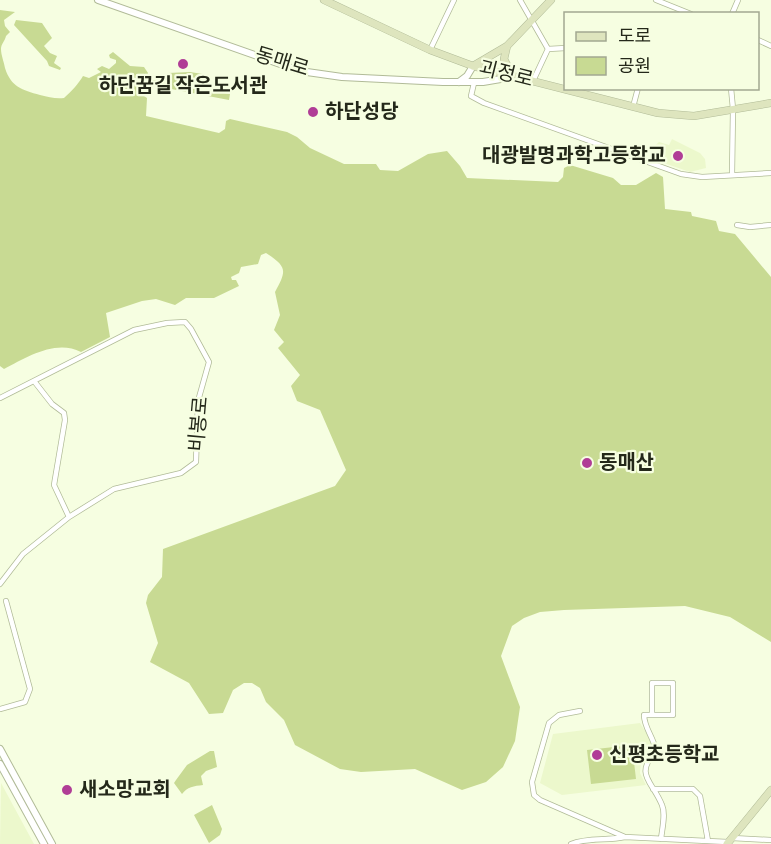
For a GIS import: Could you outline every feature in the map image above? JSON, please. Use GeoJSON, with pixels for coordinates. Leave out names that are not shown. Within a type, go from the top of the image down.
{"type":"FeatureCollection","features":[{"type":"Feature","properties":{"kind":"main road","name":"괴정로"},"geometry":{"type":"LineString","coordinates":[[324,0],[430,50],[473,66],[564,89]]}},
{"type":"Feature","properties":{"kind":"main road"},"geometry":{"type":"LineString","coordinates":[[473,66],[507,46],[551,0]]}},
{"type":"Feature","properties":{"kind":"main road"},"geometry":{"type":"LineString","coordinates":[[507,46],[504,59],[513,77]]}},
{"type":"Feature","properties":{"kind":"main road","name":"괴정로"},"geometry":{"type":"LineString","coordinates":[[568,90],[675,115],[694,116],[771,103]]}},
{"type":"Feature","properties":{"kind":"main road"},"geometry":{"type":"LineString","coordinates":[[729,841],[771,790]]}},
{"type":"Feature","properties":{"kind":"street","name":"동매로"},"geometry":{"type":"LineString","coordinates":[[98,0],[300,71],[360,78],[474,83],[513,77]]}},
{"type":"Feature","properties":{"kind":"street"},"geometry":{"type":"LineString","coordinates":[[430,50],[454,0]]}},
{"type":"Feature","properties":{"kind":"street"},"geometry":{"type":"LineString","coordinates":[[520,0],[548,49]]}},
{"type":"Feature","properties":{"kind":"street"},"geometry":{"type":"LineString","coordinates":[[656,0],[686,12]]}},
{"type":"Feature","properties":{"kind":"street"},"geometry":{"type":"LineString","coordinates":[[548,49],[564,48]]}},
{"type":"Feature","properties":{"kind":"street"},"geometry":{"type":"LineString","coordinates":[[533,81],[548,49]]}},
{"type":"Feature","properties":{"kind":"street"},"geometry":{"type":"LineString","coordinates":[[458,82],[467,76],[473,66]]}},
{"type":"Feature","properties":{"kind":"street"},"geometry":{"type":"LineString","coordinates":[[474,83],[471,96],[484,103],[670,170],[702,177],[771,173]]}},
{"type":"Feature","properties":{"kind":"street"},"geometry":{"type":"LineString","coordinates":[[633,107],[637,90]]}},
{"type":"Feature","properties":{"kind":"street"},"geometry":{"type":"LineString","coordinates":[[731,90],[732,175]]}},
{"type":"Feature","properties":{"kind":"street"},"geometry":{"type":"LineString","coordinates":[[737,225],[750,227],[771,225]]}},
{"type":"Feature","properties":{"kind":"street","name":"비봉로"},"geometry":{"type":"LineString","coordinates":[[0,398],[134,330],[167,323],[185,322],[191,328],[209,362],[198,401],[196,462],[181,473],[114,489],[69,517],[22,554],[0,584]]}},
{"type":"Feature","properties":{"kind":"street"},"geometry":{"type":"LineString","coordinates":[[34,381],[52,404],[64,412],[65,420],[54,485],[69,517]]}},
{"type":"Feature","properties":{"kind":"street"},"geometry":{"type":"LineString","coordinates":[[0,709],[25,702],[30,689],[6,601]]}},
{"type":"Feature","properties":{"kind":"street"},"geometry":{"type":"LineString","coordinates":[[652,715],[652,683],[673,683],[673,715],[652,715],[644,715],[644,723],[653,737],[656,750],[646,762],[645,773],[663,807],[661,839]]}},
{"type":"Feature","properties":{"kind":"street"},"geometry":{"type":"LineString","coordinates":[[580,711],[559,715],[549,723],[532,789],[540,800],[625,837]]}},
{"type":"Feature","properties":{"kind":"street"},"geometry":{"type":"LineString","coordinates":[[0,750],[52,844]]}},
{"type":"Feature","properties":{"kind":"street"},"geometry":{"type":"LineString","coordinates":[[0,764],[44,844]]}},
{"type":"Feature","properties":{"kind":"street"},"geometry":{"type":"LineString","coordinates":[[653,789],[693,789],[700,796],[708,841]]}},
{"type":"Feature","properties":{"kind":"street"},"geometry":{"type":"LineString","coordinates":[[572,844],[580,840],[598,842],[625,837],[674,842],[771,840]]}},
{"type":"Feature","properties":{"kind":"shaded area","name":"대광발명과학고등학교"},"geometry":{"type":"Polygon","coordinates":[[[672,139],[700,153],[705,159],[706,168],[690,172],[655,160],[652,148],[659,142],[669,145],[672,139]]]}},
{"type":"Feature","properties":{"kind":"shaded area","name":"신평초등학교"},"geometry":{"type":"Polygon","coordinates":[[[640,723],[650,739],[652,749],[641,760],[640,773],[646,785],[562,795],[540,783],[553,734],[640,723]]]}},
{"type":"Feature","properties":{"kind":"shaded area"},"geometry":{"type":"Polygon","coordinates":[[[1,783],[34,844],[0,844],[1,783]]]}},
{"type":"Feature","properties":{"kind":"green space"},"geometry":{"type":"Polygon","coordinates":[[[0,10],[15,12],[4,20],[10,32],[1,49],[7,74],[18,87],[34,93],[52,98],[64,98],[83,76],[89,78],[101,72],[97,69],[102,66],[109,69],[116,63],[116,60],[110,58],[109,55],[113,52],[130,66],[144,67],[148,73],[146,80],[166,80],[168,73],[190,72],[209,75],[206,90],[230,94],[229,100],[150,85],[147,96],[142,92],[141,94],[147,98],[146,116],[219,133],[225,129],[226,121],[230,119],[287,132],[310,148],[344,164],[376,164],[380,170],[398,171],[428,154],[447,151],[467,178],[558,182],[563,177],[564,168],[570,165],[613,178],[621,185],[636,185],[656,173],[663,177],[665,209],[691,212],[692,216],[716,221],[719,231],[735,234],[771,277],[771,642],[730,617],[685,606],[564,610],[540,612],[524,618],[512,626],[501,656],[520,707],[515,741],[503,767],[486,782],[462,790],[415,769],[361,772],[340,769],[295,745],[284,720],[266,702],[260,688],[252,683],[244,683],[233,690],[223,713],[209,714],[189,683],[150,662],[158,643],[146,603],[148,595],[162,577],[163,549],[335,486],[346,470],[320,410],[297,401],[291,386],[300,375],[278,348],[284,342],[274,330],[280,315],[275,292],[282,279],[283,270],[278,262],[266,253],[261,255],[258,264],[241,267],[239,273],[231,277],[239,286],[214,298],[186,298],[175,305],[156,299],[142,301],[106,313],[110,337],[81,352],[62,347],[42,351],[4,369],[0,366],[0,10]]]}},
{"type":"Feature","properties":{"kind":"green space"},"geometry":{"type":"Polygon","coordinates":[[[16,20],[42,23],[52,38],[44,46],[50,53],[57,56],[54,63],[61,68],[60,70],[49,66],[14,25],[16,20]]]}},
{"type":"Feature","properties":{"kind":"green space"},"geometry":{"type":"Polygon","coordinates":[[[632,745],[636,779],[591,784],[587,750],[632,745]]]}},
{"type":"Feature","properties":{"kind":"green space"},"geometry":{"type":"Polygon","coordinates":[[[210,751],[214,751],[217,767],[206,771],[201,776],[203,785],[191,787],[182,794],[174,783],[187,765],[210,751]]]}},
{"type":"Feature","properties":{"kind":"green space"},"geometry":{"type":"Polygon","coordinates":[[[212,805],[222,829],[220,835],[209,843],[194,815],[212,805]]]}},
{"type":"Feature","properties":{"kind":"place","name":"하단꿈길 작은도서관"},"geometry":{"type":"Point","coordinates":[183,64]}},
{"type":"Feature","properties":{"kind":"place","name":"하단성당"},"geometry":{"type":"Point","coordinates":[313,112]}},
{"type":"Feature","properties":{"kind":"place","name":"대광발명과학고등학교"},"geometry":{"type":"Point","coordinates":[678,156]}},
{"type":"Feature","properties":{"kind":"place","name":"동매산"},"geometry":{"type":"Point","coordinates":[587,463]}},
{"type":"Feature","properties":{"kind":"place","name":"신평초등학교"},"geometry":{"type":"Point","coordinates":[597,755]}},
{"type":"Feature","properties":{"kind":"place","name":"새소망교회"},"geometry":{"type":"Point","coordinates":[67,790]}}]}
